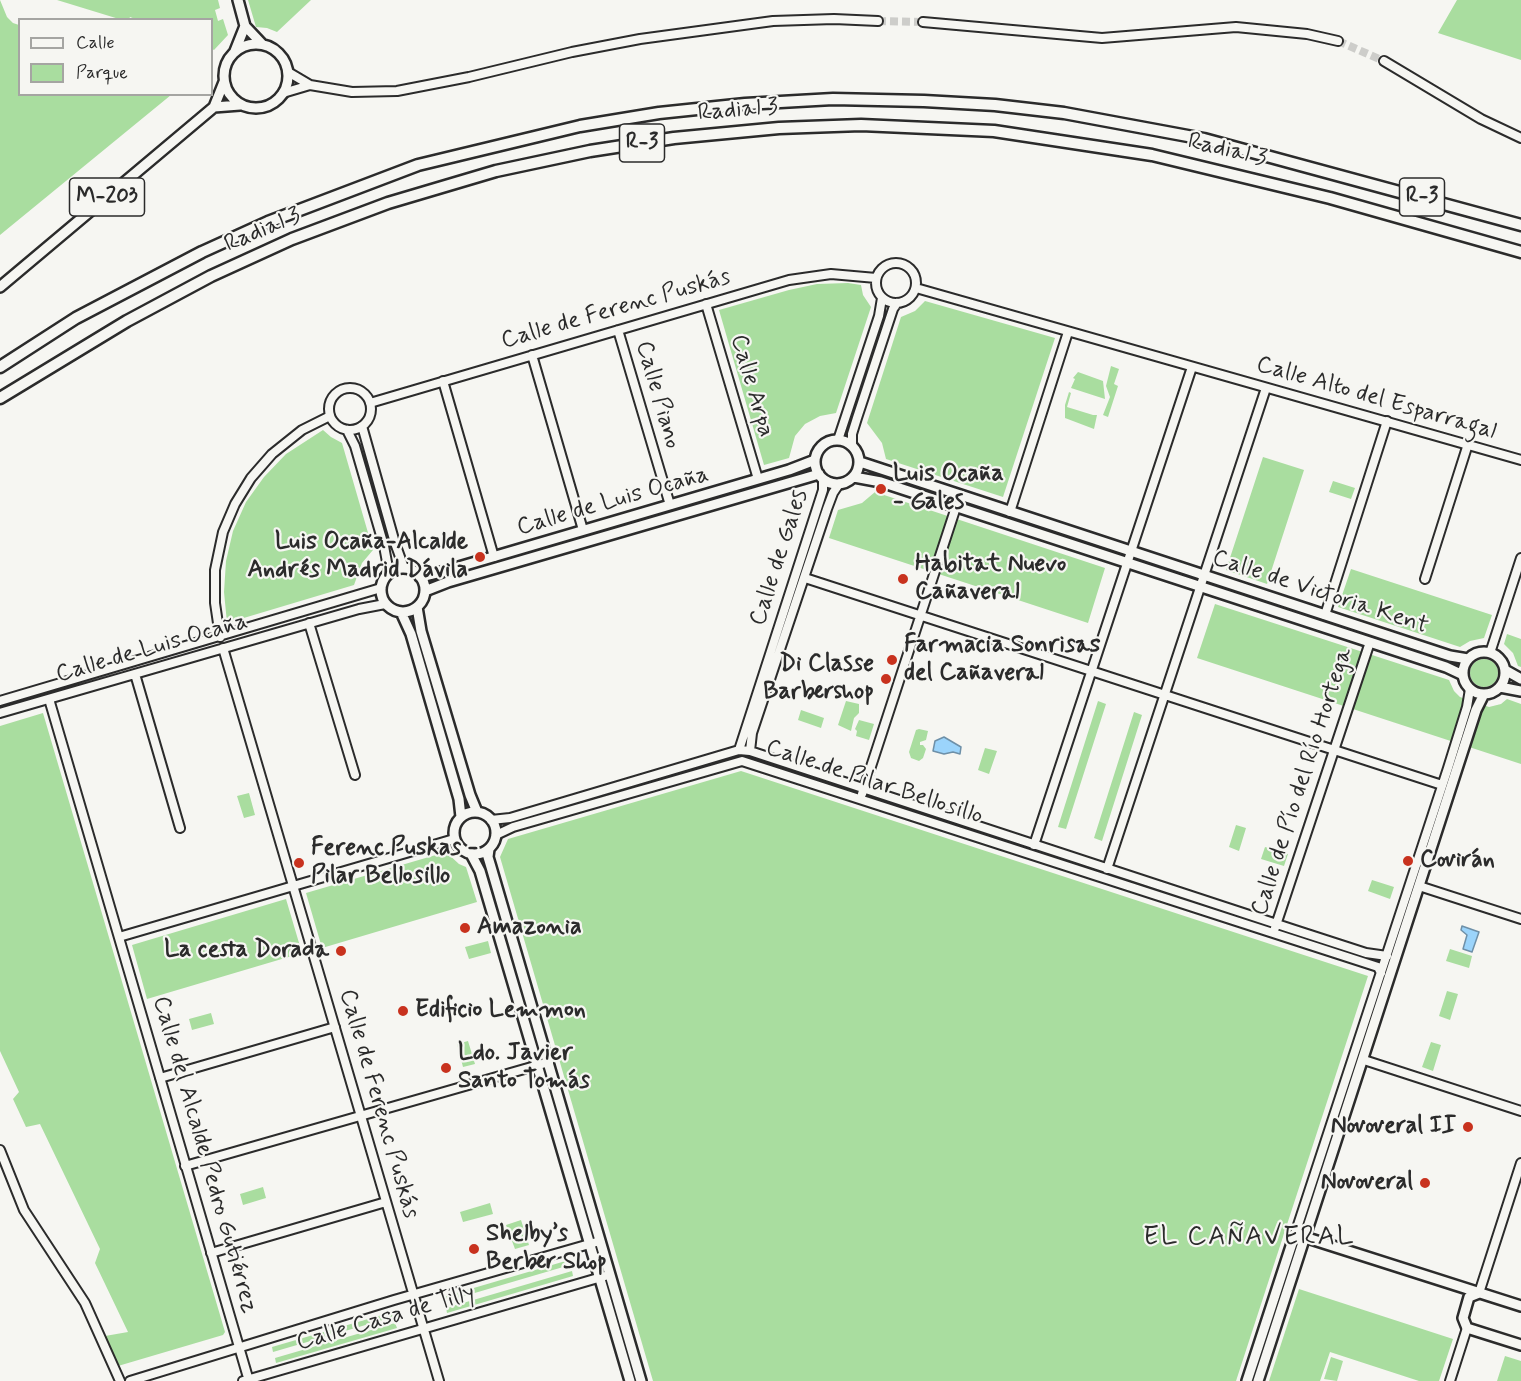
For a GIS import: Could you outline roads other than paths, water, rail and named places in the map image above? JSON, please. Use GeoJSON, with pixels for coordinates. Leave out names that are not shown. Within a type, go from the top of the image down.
{"type":"FeatureCollection","features":[{"type":"Feature","properties":{"kind":"highway","name":"Radial 3"},"geometry":{"type":"LineString","coordinates":[[0,367],[76,318],[202,252],[268,222],[408,169],[504,143],[580,126],[659,113],[745,104],[833,99],[924,101],[994,105],[1064,113],[1204,139],[1521,225]]}},
{"type":"Feature","properties":{"kind":"highway","name":"Radial 3"},"geometry":{"type":"LineString","coordinates":[[0,398],[127,321],[211,276],[292,239],[388,203],[496,171],[590,151],[674,138],[779,128],[861,125],[994,131],[1140,153],[1330,198],[1521,252]]}},
{"type":"Feature","properties":{"kind":"main road"},"geometry":{"type":"LineString","coordinates":[[238,0],[244,26],[262,44]]}},
{"type":"Feature","properties":{"kind":"main road"},"geometry":{"type":"LineString","coordinates":[[240,105],[227,91],[224,82],[225,65],[235,51],[244,26]]}},
{"type":"Feature","properties":{"kind":"main road"},"geometry":{"type":"LineString","coordinates":[[214,107],[240,105],[261,108],[270,105],[283,93],[288,83],[288,72],[283,59],[271,47],[252,44],[235,51]]}},
{"type":"Feature","properties":{"kind":"main road","name":"M-203"},"geometry":{"type":"LineString","coordinates":[[0,287],[214,107],[224,82]]}},
{"type":"Feature","properties":{"kind":"main road"},"geometry":{"type":"LineString","coordinates":[[838,440],[852,445],[858,453],[860,462],[854,477],[839,484],[821,477],[815,460],[822,445],[838,440]]}},
{"type":"Feature","properties":{"kind":"main road","name":"Calle de Luis Ocaña"},"geometry":{"type":"LineString","coordinates":[[420,576],[494,557],[806,465],[815,460]]}},
{"type":"Feature","properties":{"kind":"main road"},"geometry":{"type":"LineString","coordinates":[[860,462],[1131,552]]}},
{"type":"Feature","properties":{"kind":"main road","name":"Calle de Luis Ocaña"},"geometry":{"type":"LineString","coordinates":[[425,591],[498,567],[821,477]]}},
{"type":"Feature","properties":{"kind":"main road"},"geometry":{"type":"LineString","coordinates":[[854,477],[865,478],[1128,563]]}},
{"type":"Feature","properties":{"kind":"main road","name":"Calle de Victoria Kent"},"geometry":{"type":"LineString","coordinates":[[1131,552],[1450,656],[1468,659]]}},
{"type":"Feature","properties":{"kind":"main road","name":"Calle de Victoria Kent"},"geometry":{"type":"LineString","coordinates":[[1128,563],[1446,667],[1463,675]]}},
{"type":"Feature","properties":{"kind":"main road"},"geometry":{"type":"LineString","coordinates":[[404,568],[420,576],[425,591],[423,600],[417,607],[401,612],[392,610],[385,604],[381,588],[383,579],[389,573],[404,568]]}},
{"type":"Feature","properties":{"kind":"main road"},"geometry":{"type":"LineString","coordinates":[[417,607],[421,631],[470,795],[477,812],[491,820],[496,835],[488,857],[642,1381]]}},
{"type":"Feature","properties":{"kind":"main road"},"geometry":{"type":"LineString","coordinates":[[401,612],[411,634],[453,777],[461,817]]}},
{"type":"Feature","properties":{"kind":"main road"},"geometry":{"type":"LineString","coordinates":[[1505,670],[1500,687],[1485,694],[1470,689],[1463,675],[1468,659],[1481,652],[1490,653],[1498,658],[1505,670],[1521,679]]}},
{"type":"Feature","properties":{"kind":"main road"},"geometry":{"type":"LineString","coordinates":[[1500,687],[1521,691]]}},
{"type":"Feature","properties":{"kind":"main road"},"geometry":{"type":"LineString","coordinates":[[1258,1381],[1476,710],[1485,694]]}},
{"type":"Feature","properties":{"kind":"main road"},"geometry":{"type":"LineString","coordinates":[[477,812],[461,817],[455,825],[454,839],[459,847],[471,854],[489,849]]}},
{"type":"Feature","properties":{"kind":"main road"},"geometry":{"type":"LineString","coordinates":[[471,854],[480,870],[630,1381]]}},
{"type":"Feature","properties":{"kind":"main road"},"geometry":{"type":"LineString","coordinates":[[1247,1381],[1295,1234],[1521,1306]]}},
{"type":"Feature","properties":{"kind":"main road"},"geometry":{"type":"LineString","coordinates":[[1479,1293],[1469,1297],[1463,1318],[1467,1328],[1521,1345]]}},
{"type":"Feature","properties":{"kind":"street"},"geometry":{"type":"LineString","coordinates":[[288,72],[310,85],[352,92],[397,91],[640,39],[773,21],[834,19],[878,21]]}},
{"type":"Feature","properties":{"kind":"street"},"geometry":{"type":"LineString","coordinates":[[923,22],[1102,38],[1236,27],[1307,33],[1338,41]]}},
{"type":"Feature","properties":{"kind":"street"},"geometry":{"type":"LineString","coordinates":[[1384,61],[1481,119],[1521,138]]}},
{"type":"Feature","properties":{"kind":"street"},"geometry":{"type":"LineString","coordinates":[[283,93],[310,85]]}},
{"type":"Feature","properties":{"kind":"street"},"geometry":{"type":"LineString","coordinates":[[902,263],[912,270],[916,288],[909,299],[897,303],[882,298],[876,289],[876,278],[879,272],[889,264],[902,263]]}},
{"type":"Feature","properties":{"kind":"street","name":"Calle de Ferenc Puskás"},"geometry":{"type":"LineString","coordinates":[[370,403],[805,276],[831,274],[876,278]]}},
{"type":"Feature","properties":{"kind":"street"},"geometry":{"type":"LineString","coordinates":[[916,288],[1192,367],[1034,845]]}},
{"type":"Feature","properties":{"kind":"street"},"geometry":{"type":"LineString","coordinates":[[838,440],[879,316],[882,298]]}},
{"type":"Feature","properties":{"kind":"street"},"geometry":{"type":"LineString","coordinates":[[852,445],[852,434],[857,418],[889,320],[897,303]]}},
{"type":"Feature","properties":{"kind":"street","name":"Calle Arpa"},"geometry":{"type":"LineString","coordinates":[[706,304],[758,479]]}},
{"type":"Feature","properties":{"kind":"street","name":"Calle Piano"},"geometry":{"type":"LineString","coordinates":[[618,330],[669,505]]}},
{"type":"Feature","properties":{"kind":"street"},"geometry":{"type":"LineString","coordinates":[[1010,512],[1068,332]]}},
{"type":"Feature","properties":{"kind":"street"},"geometry":{"type":"LineString","coordinates":[[532,356],[583,530]]}},
{"type":"Feature","properties":{"kind":"street","name":"Calle Alto del Esparragal"},"geometry":{"type":"LineString","coordinates":[[1192,367],[1521,460]]}},
{"type":"Feature","properties":{"kind":"street"},"geometry":{"type":"LineString","coordinates":[[443,381],[494,557]]}},
{"type":"Feature","properties":{"kind":"street"},"geometry":{"type":"LineString","coordinates":[[1107,869],[1266,388]]}},
{"type":"Feature","properties":{"kind":"street"},"geometry":{"type":"LineString","coordinates":[[347,430],[362,426],[370,416],[370,403],[361,391],[346,389],[337,393],[331,401],[330,416],[335,424],[347,430],[352,436],[386,554],[389,573]]}},
{"type":"Feature","properties":{"kind":"street"},"geometry":{"type":"LineString","coordinates":[[220,637],[214,603],[215,570],[223,532],[235,504],[251,478],[272,454],[302,430],[330,416]]}},
{"type":"Feature","properties":{"kind":"street"},"geometry":{"type":"LineString","coordinates":[[1325,615],[1387,422]]}},
{"type":"Feature","properties":{"kind":"street"},"geometry":{"type":"LineString","coordinates":[[362,426],[404,568]]}},
{"type":"Feature","properties":{"kind":"street"},"geometry":{"type":"LineString","coordinates":[[1425,579],[1468,444]]}},
{"type":"Feature","properties":{"kind":"street","name":"Calle de Gales"},"geometry":{"type":"LineString","coordinates":[[739,750],[823,490],[821,477]]}},
{"type":"Feature","properties":{"kind":"street","name":"Calle de Gales"},"geometry":{"type":"LineString","coordinates":[[750,751],[752,733],[833,493],[839,484]]}},
{"type":"Feature","properties":{"kind":"street"},"geometry":{"type":"LineString","coordinates":[[860,799],[956,507]]}},
{"type":"Feature","properties":{"kind":"street"},"geometry":{"type":"LineString","coordinates":[[1490,653],[1521,558]]}},
{"type":"Feature","properties":{"kind":"street"},"geometry":{"type":"LineString","coordinates":[[805,578],[1442,785]]}},
{"type":"Feature","properties":{"kind":"street","name":"Calle de Luis Ocaña"},"geometry":{"type":"LineString","coordinates":[[0,701],[381,588]]}},
{"type":"Feature","properties":{"kind":"street","name":"Calle de Luis Ocaña"},"geometry":{"type":"LineString","coordinates":[[0,713],[376,604],[385,604]]}},
{"type":"Feature","properties":{"kind":"street"},"geometry":{"type":"LineString","coordinates":[[309,623],[355,775]]}},
{"type":"Feature","properties":{"kind":"street","name":"Calle de Pío del Río Hortega"},"geometry":{"type":"LineString","coordinates":[[1273,934],[1370,642]]}},
{"type":"Feature","properties":{"kind":"street","name":"Calle de Ferenc Puskás"},"geometry":{"type":"LineString","coordinates":[[224,648],[439,1381]]}},
{"type":"Feature","properties":{"kind":"street"},"geometry":{"type":"LineString","coordinates":[[135,674],[180,828]]}},
{"type":"Feature","properties":{"kind":"street"},"geometry":{"type":"LineString","coordinates":[[1295,1234],[1442,785],[1467,707],[1470,689]]}},
{"type":"Feature","properties":{"kind":"street","name":"Calle del Alcalde Pedro Gutiérrez"},"geometry":{"type":"LineString","coordinates":[[49,699],[239,1346],[247,1381]]}},
{"type":"Feature","properties":{"kind":"street","name":"Calle de Pilar Bellosillo"},"geometry":{"type":"LineString","coordinates":[[491,820],[510,818],[739,750],[750,751],[1366,953],[1387,956]]}},
{"type":"Feature","properties":{"kind":"street","name":"Calle de Pilar Bellosillo"},"geometry":{"type":"LineString","coordinates":[[496,835],[524,824],[742,760],[1378,967],[1381,973]]}},
{"type":"Feature","properties":{"kind":"street"},"geometry":{"type":"LineString","coordinates":[[119,937],[454,839]]}},
{"type":"Feature","properties":{"kind":"street"},"geometry":{"type":"LineString","coordinates":[[1419,886],[1521,919]]}},
{"type":"Feature","properties":{"kind":"street"},"geometry":{"type":"LineString","coordinates":[[160,1078],[335,1027]]}},
{"type":"Feature","properties":{"kind":"street"},"geometry":{"type":"LineString","coordinates":[[1364,1060],[1521,1111]]}},
{"type":"Feature","properties":{"kind":"street"},"geometry":{"type":"LineString","coordinates":[[185,1166],[549,1062]]}},
{"type":"Feature","properties":{"kind":"street"},"geometry":{"type":"LineString","coordinates":[[0,1150],[24,1210],[85,1303],[120,1381]]}},
{"type":"Feature","properties":{"kind":"street"},"geometry":{"type":"LineString","coordinates":[[1479,1293],[1521,1163]]}},
{"type":"Feature","properties":{"kind":"street"},"geometry":{"type":"LineString","coordinates":[[211,1253],[386,1202]]}},
{"type":"Feature","properties":{"kind":"street","name":"Calle Casa de Tilly"},"geometry":{"type":"LineString","coordinates":[[130,1381],[239,1346],[600,1241]]}},
{"type":"Feature","properties":{"kind":"street","name":"Calle Casa de Tilly"},"geometry":{"type":"LineString","coordinates":[[247,1381],[609,1275]]}},
{"type":"Feature","properties":{"kind":"street"},"geometry":{"type":"LineString","coordinates":[[1450,1381],[1467,1328]]}},
{"type":"Feature","properties":{"kind":"water"},"geometry":{"type":"Polygon","coordinates":[[[944,737],[961,747],[960,754],[933,751],[935,741],[944,737]]]}},
{"type":"Feature","properties":{"kind":"water"},"geometry":{"type":"Polygon","coordinates":[[[1462,926],[1479,932],[1472,952],[1463,949],[1467,935],[1461,930],[1462,926]]]}},
{"type":"Feature","properties":{"kind":"tunnel"},"geometry":{"type":"LineString","coordinates":[[878,21],[923,22]]}},
{"type":"Feature","properties":{"kind":"tunnel"},"geometry":{"type":"LineString","coordinates":[[1338,41],[1384,61]]}},
{"type":"Feature","properties":{"kind":"place","name":"Luis Ocaña - Gales"},"geometry":{"type":"Point","coordinates":[881,489]}},
{"type":"Feature","properties":{"kind":"place","name":"Luis Ocaña-Alcalde Andrés Madrid Dávila"},"geometry":{"type":"Point","coordinates":[480,557]}},
{"type":"Feature","properties":{"kind":"place","name":"Habitat Nuevo Cañaveral"},"geometry":{"type":"Point","coordinates":[903,579]}},
{"type":"Feature","properties":{"kind":"place","name":"Farmacia Sonrisas del Cañaveral"},"geometry":{"type":"Point","coordinates":[892,660]}},
{"type":"Feature","properties":{"kind":"place","name":"Di Classe Barbershop"},"geometry":{"type":"Point","coordinates":[886,679]}},
{"type":"Feature","properties":{"kind":"place","name":"Covirán"},"geometry":{"type":"Point","coordinates":[1408,861]}},
{"type":"Feature","properties":{"kind":"place","name":"Ferenc Puskas - Pilar Bellosillo"},"geometry":{"type":"Point","coordinates":[299,863]}},
{"type":"Feature","properties":{"kind":"place","name":"Amazonia"},"geometry":{"type":"Point","coordinates":[465,928]}},
{"type":"Feature","properties":{"kind":"place","name":"La cesta Dorada"},"geometry":{"type":"Point","coordinates":[341,951]}},
{"type":"Feature","properties":{"kind":"place","name":"Edificio Lemmon"},"geometry":{"type":"Point","coordinates":[403,1011]}},
{"type":"Feature","properties":{"kind":"place","name":"Ldo. Javier Santo Tomás"},"geometry":{"type":"Point","coordinates":[446,1068]}},
{"type":"Feature","properties":{"kind":"place","name":"Novoveral II"},"geometry":{"type":"Point","coordinates":[1468,1127]}},
{"type":"Feature","properties":{"kind":"place","name":"Novoveral"},"geometry":{"type":"Point","coordinates":[1425,1183]}},
{"type":"Feature","properties":{"kind":"place","name":"Shelby’s Berber Shop"},"geometry":{"type":"Point","coordinates":[474,1249]}},
{"type":"Feature","properties":{"kind":"district","name":"EL CAÑAVERAL"},"geometry":{"type":"Point","coordinates":[1249,1238]}}]}
